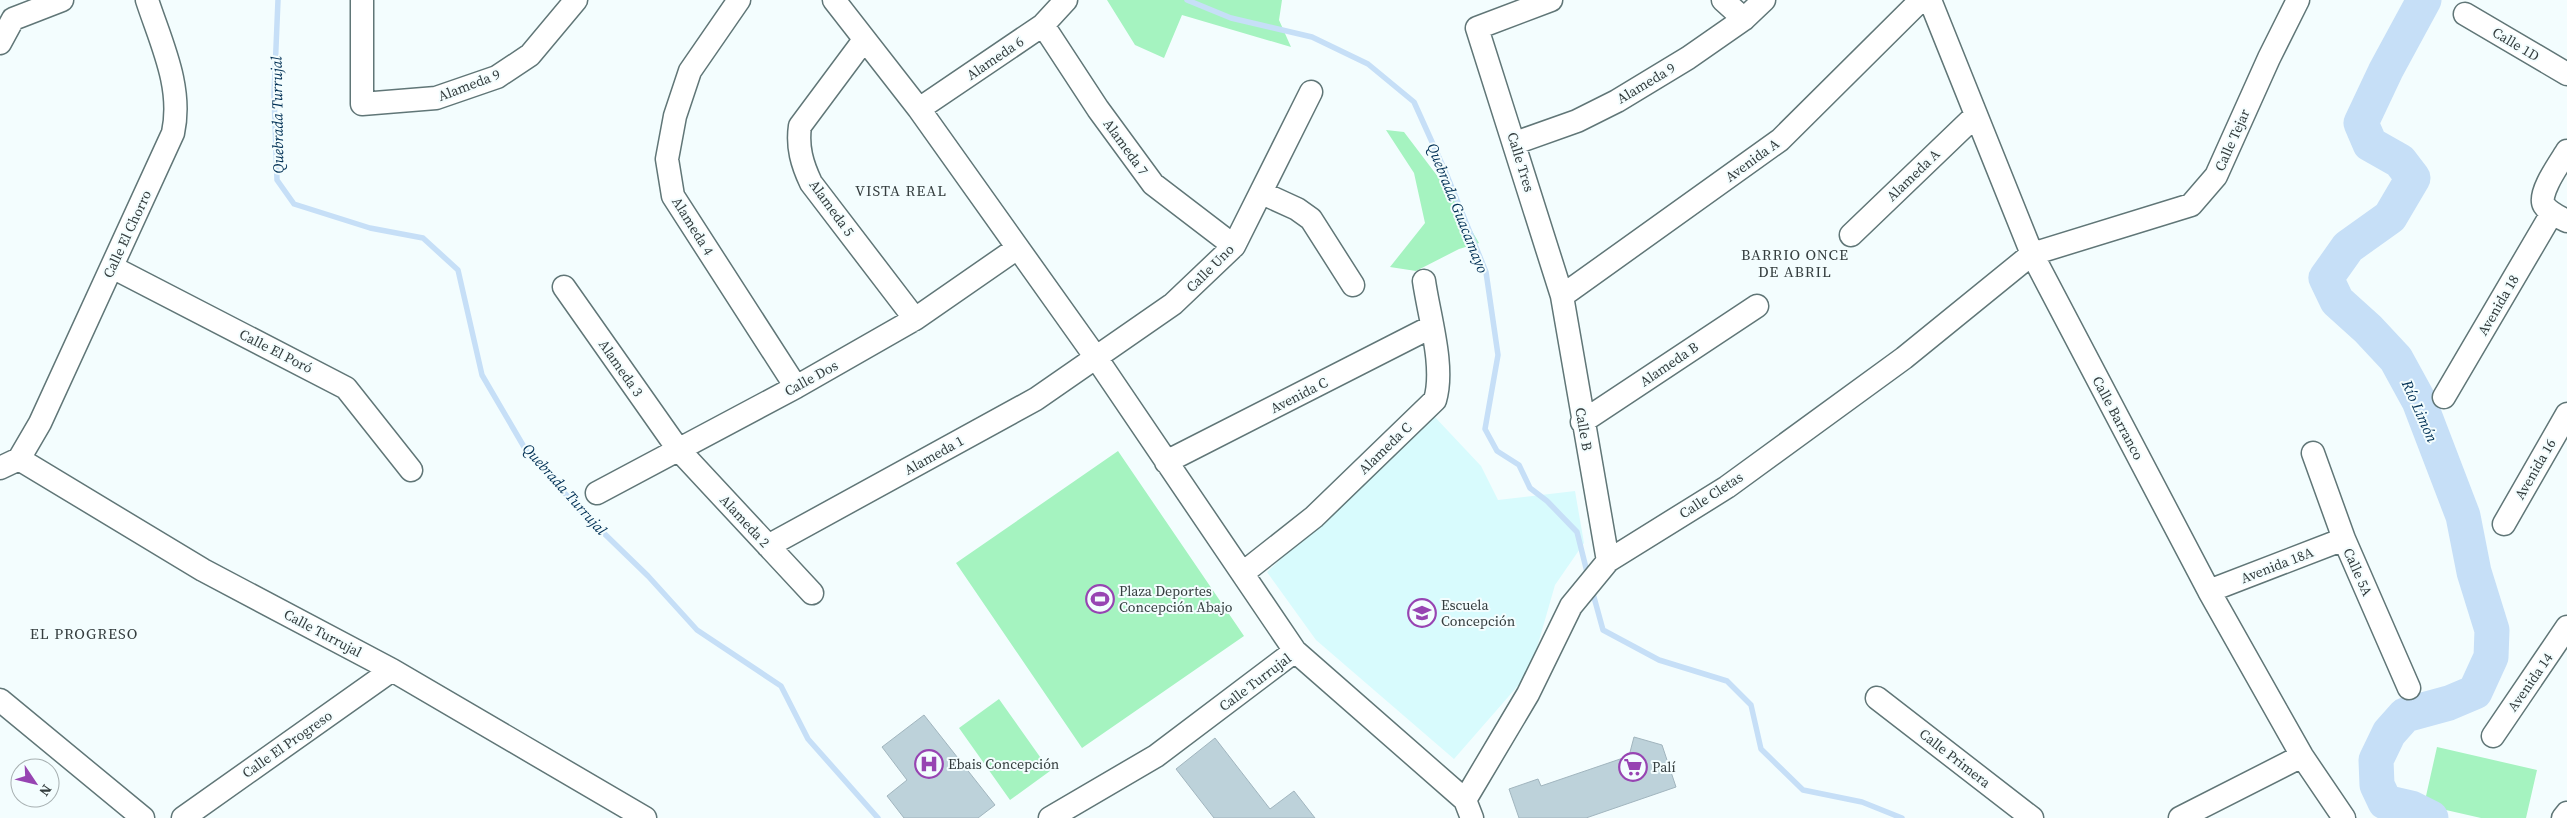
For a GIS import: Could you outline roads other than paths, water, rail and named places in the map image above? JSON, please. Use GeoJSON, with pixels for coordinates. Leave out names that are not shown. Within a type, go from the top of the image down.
{"type":"FeatureCollection","features":[{"type":"Feature","properties":{"kind":"street"},"geometry":{"type":"LineString","coordinates":[[0,43],[13,19],[62,0]]}},
{"type":"Feature","properties":{"kind":"street","name":"Calle El Chorro"},"geometry":{"type":"LineString","coordinates":[[10,464],[40,423],[173,133],[178,114],[176,92],[147,0]]}},
{"type":"Feature","properties":{"kind":"street","name":"Alameda 9"},"geometry":{"type":"LineString","coordinates":[[362,0],[362,104],[436,98],[497,77],[530,55],[576,0]]}},
{"type":"Feature","properties":{"kind":"street","name":"Alameda 4"},"geometry":{"type":"LineString","coordinates":[[739,0],[690,71],[675,116],[667,159],[668,168],[673,196],[796,387]]}},
{"type":"Feature","properties":{"kind":"street"},"geometry":{"type":"LineString","coordinates":[[834,0],[919,109],[1016,249],[1097,359],[1296,651]]}},
{"type":"Feature","properties":{"kind":"street","name":"Alameda 6"},"geometry":{"type":"LineString","coordinates":[[919,109],[1043,26],[1066,0]]}},
{"type":"Feature","properties":{"kind":"street","name":"Calle Tres"},"geometry":{"type":"LineString","coordinates":[[1551,0],[1477,28],[1562,296]]}},
{"type":"Feature","properties":{"kind":"street"},"geometry":{"type":"LineString","coordinates":[[1723,0],[1744,19]]}},
{"type":"Feature","properties":{"kind":"street","name":"Alameda 9"},"geometry":{"type":"LineString","coordinates":[[1515,143],[1577,121],[1617,101],[1688,58],[1744,19],[1764,0]]}},
{"type":"Feature","properties":{"kind":"street","name":"Avenida A"},"geometry":{"type":"LineString","coordinates":[[1562,296],[1780,140],[1921,0]]}},
{"type":"Feature","properties":{"kind":"street","name":"Calle Barranco"},"geometry":{"type":"LineString","coordinates":[[1930,0],[2032,254],[2210,591],[2302,756],[2344,818]]}},
{"type":"Feature","properties":{"kind":"street","name":"Calle Tejar"},"geometry":{"type":"LineString","coordinates":[[2032,254],[2191,205],[2216,176],[2269,58],[2298,0]]}},
{"type":"Feature","properties":{"kind":"street","name":"Calle 1D"},"geometry":{"type":"LineString","coordinates":[[2465,14],[2567,74]]}},
{"type":"Feature","properties":{"kind":"street","name":"Alameda 7"},"geometry":{"type":"LineString","coordinates":[[1043,26],[1098,109],[1153,184],[1234,246]]}},
{"type":"Feature","properties":{"kind":"street","name":"Alameda 5"},"geometry":{"type":"LineString","coordinates":[[864,40],[800,126],[798,140],[802,164],[812,183],[915,319]]}},
{"type":"Feature","properties":{"kind":"street","name":"Calle Uno"},"geometry":{"type":"LineString","coordinates":[[1097,359],[1173,304],[1234,246],[1312,92]]}},
{"type":"Feature","properties":{"kind":"street","name":"Alameda A"},"geometry":{"type":"LineString","coordinates":[[1852,235],[1975,116]]}},
{"type":"Feature","properties":{"kind":"street","name":"Avenida 18"},"geometry":{"type":"LineString","coordinates":[[2444,397],[2554,213],[2542,199],[2567,151]]}},
{"type":"Feature","properties":{"kind":"street"},"geometry":{"type":"LineString","coordinates":[[1262,193],[1297,209],[1311,219],[1353,285]]}},
{"type":"Feature","properties":{"kind":"street","name":"Calle Dos"},"geometry":{"type":"LineString","coordinates":[[597,493],[796,387],[915,319],[1016,249]]}},
{"type":"Feature","properties":{"kind":"street","name":"Calle Cletas"},"geometry":{"type":"LineString","coordinates":[[1469,809],[1572,606],[1608,561],[1727,487],[1888,370],[2032,254]]}},
{"type":"Feature","properties":{"kind":"street","name":"Calle El Poró"},"geometry":{"type":"LineString","coordinates":[[112,267],[346,388],[411,470]]}},
{"type":"Feature","properties":{"kind":"street","name":"Alameda C"},"geometry":{"type":"LineString","coordinates":[[1243,573],[1314,517],[1435,400],[1438,389],[1438,370],[1424,281]]}},
{"type":"Feature","properties":{"kind":"street","name":"Alameda 3"},"geometry":{"type":"LineString","coordinates":[[564,286],[678,449]]}},
{"type":"Feature","properties":{"kind":"street","name":"Calle B"},"geometry":{"type":"LineString","coordinates":[[1562,296],[1582,422],[1608,561]]}},
{"type":"Feature","properties":{"kind":"street","name":"Alameda B"},"geometry":{"type":"LineString","coordinates":[[1582,422],[1756,306]]}},
{"type":"Feature","properties":{"kind":"street","name":"Avenida C"},"geometry":{"type":"LineString","coordinates":[[1166,462],[1431,327]]}},
{"type":"Feature","properties":{"kind":"street","name":"Alameda 1"},"geometry":{"type":"LineString","coordinates":[[768,546],[1036,399],[1097,359]]}},
{"type":"Feature","properties":{"kind":"street","name":"Avenida 16"},"geometry":{"type":"LineString","coordinates":[[2504,524],[2567,414]]}},
{"type":"Feature","properties":{"kind":"street","name":"Alameda 2"},"geometry":{"type":"LineString","coordinates":[[678,449],[812,593]]}},
{"type":"Feature","properties":{"kind":"street","name":"Calle 5A"},"geometry":{"type":"LineString","coordinates":[[2313,453],[2344,540],[2409,688]]}},
{"type":"Feature","properties":{"kind":"street","name":"Calle Turrujal"},"geometry":{"type":"LineString","coordinates":[[10,464],[203,570],[392,670],[645,818]]}},
{"type":"Feature","properties":{"kind":"street","name":"Avenida 18A"},"geometry":{"type":"LineString","coordinates":[[2210,591],[2344,540]]}},
{"type":"Feature","properties":{"kind":"street","name":"Avenida 14"},"geometry":{"type":"LineString","coordinates":[[2492,736],[2567,628]]}},
{"type":"Feature","properties":{"kind":"street","name":"Calle Turrujal"},"geometry":{"type":"LineString","coordinates":[[1050,818],[1156,756],[1296,651],[1469,809]]}},
{"type":"Feature","properties":{"kind":"street","name":"Calle El Progreso"},"geometry":{"type":"LineString","coordinates":[[183,818],[392,670]]}},
{"type":"Feature","properties":{"kind":"street","name":"Calle Primera"},"geometry":{"type":"LineString","coordinates":[[1877,698],[2032,818]]}},
{"type":"Feature","properties":{"kind":"street"},"geometry":{"type":"LineString","coordinates":[[0,700],[143,818]]}},
{"type":"Feature","properties":{"kind":"street"},"geometry":{"type":"LineString","coordinates":[[2180,818],[2302,756]]}},
{"type":"Feature","properties":{"kind":"street"},"geometry":{"type":"LineString","coordinates":[[2563,818],[2567,813]]}},
{"type":"Feature","properties":{"kind":"waterway","name":"Quebrada Turrujal"},"geometry":{"type":"LineString","coordinates":[[278,0],[274,95],[277,180],[294,204],[370,228],[423,238],[458,270],[482,375],[527,452],[582,512],[648,576],[697,630],[781,686],[808,739],[878,818]]}},
{"type":"Feature","properties":{"kind":"waterway","name":"Quebrada Guacamayo"},"geometry":{"type":"LineString","coordinates":[[1187,0],[1231,18],[1312,37],[1368,64],[1414,102],[1446,173],[1486,272],[1498,355],[1485,429],[1497,451],[1519,465],[1530,488],[1547,501],[1577,532],[1588,576]]}},
{"type":"Feature","properties":{"kind":"waterway","name":"Río Limón"},"geometry":{"type":"LineString","coordinates":[[2424,0],[2386,70],[2361,123],[2370,144],[2400,161],[2413,178],[2390,217],[2348,247],[2326,278],[2337,301],[2368,329],[2396,359],[2419,401],[2463,516],[2474,572],[2492,630],[2491,657],[2475,692],[2449,703],[2405,715],[2389,733],[2376,760],[2377,785],[2385,802],[2411,808],[2431,818]]}},
{"type":"Feature","properties":{"kind":"waterway","name":"Quebrada Guacamayo"},"geometry":{"type":"LineString","coordinates":[[1592,590],[1603,630],[1659,660],[1727,681],[1751,705],[1761,749],[1803,790],[1862,802],[1902,818]]}},
{"type":"Feature","properties":{"kind":"place","name":"Plaza Deportes Concepción Abajo"},"geometry":{"type":"Point","coordinates":[1100,599]}},
{"type":"Feature","properties":{"kind":"place","name":"Escuela Concepción"},"geometry":{"type":"Point","coordinates":[1422,613]}},
{"type":"Feature","properties":{"kind":"place","name":"Ebais Concepción"},"geometry":{"type":"Point","coordinates":[929,764]}},
{"type":"Feature","properties":{"kind":"place","name":"Palí"},"geometry":{"type":"Point","coordinates":[1633,767]}},
{"type":"Feature","properties":{"kind":"district","name":"VISTA REAL"},"geometry":{"type":"Point","coordinates":[901,190]}},
{"type":"Feature","properties":{"kind":"district","name":"BARRIO ONCE DE ABRIL"},"geometry":{"type":"Point","coordinates":[1795,262]}},
{"type":"Feature","properties":{"kind":"district","name":"EL PROGRESO"},"geometry":{"type":"Point","coordinates":[84,633]}}]}
